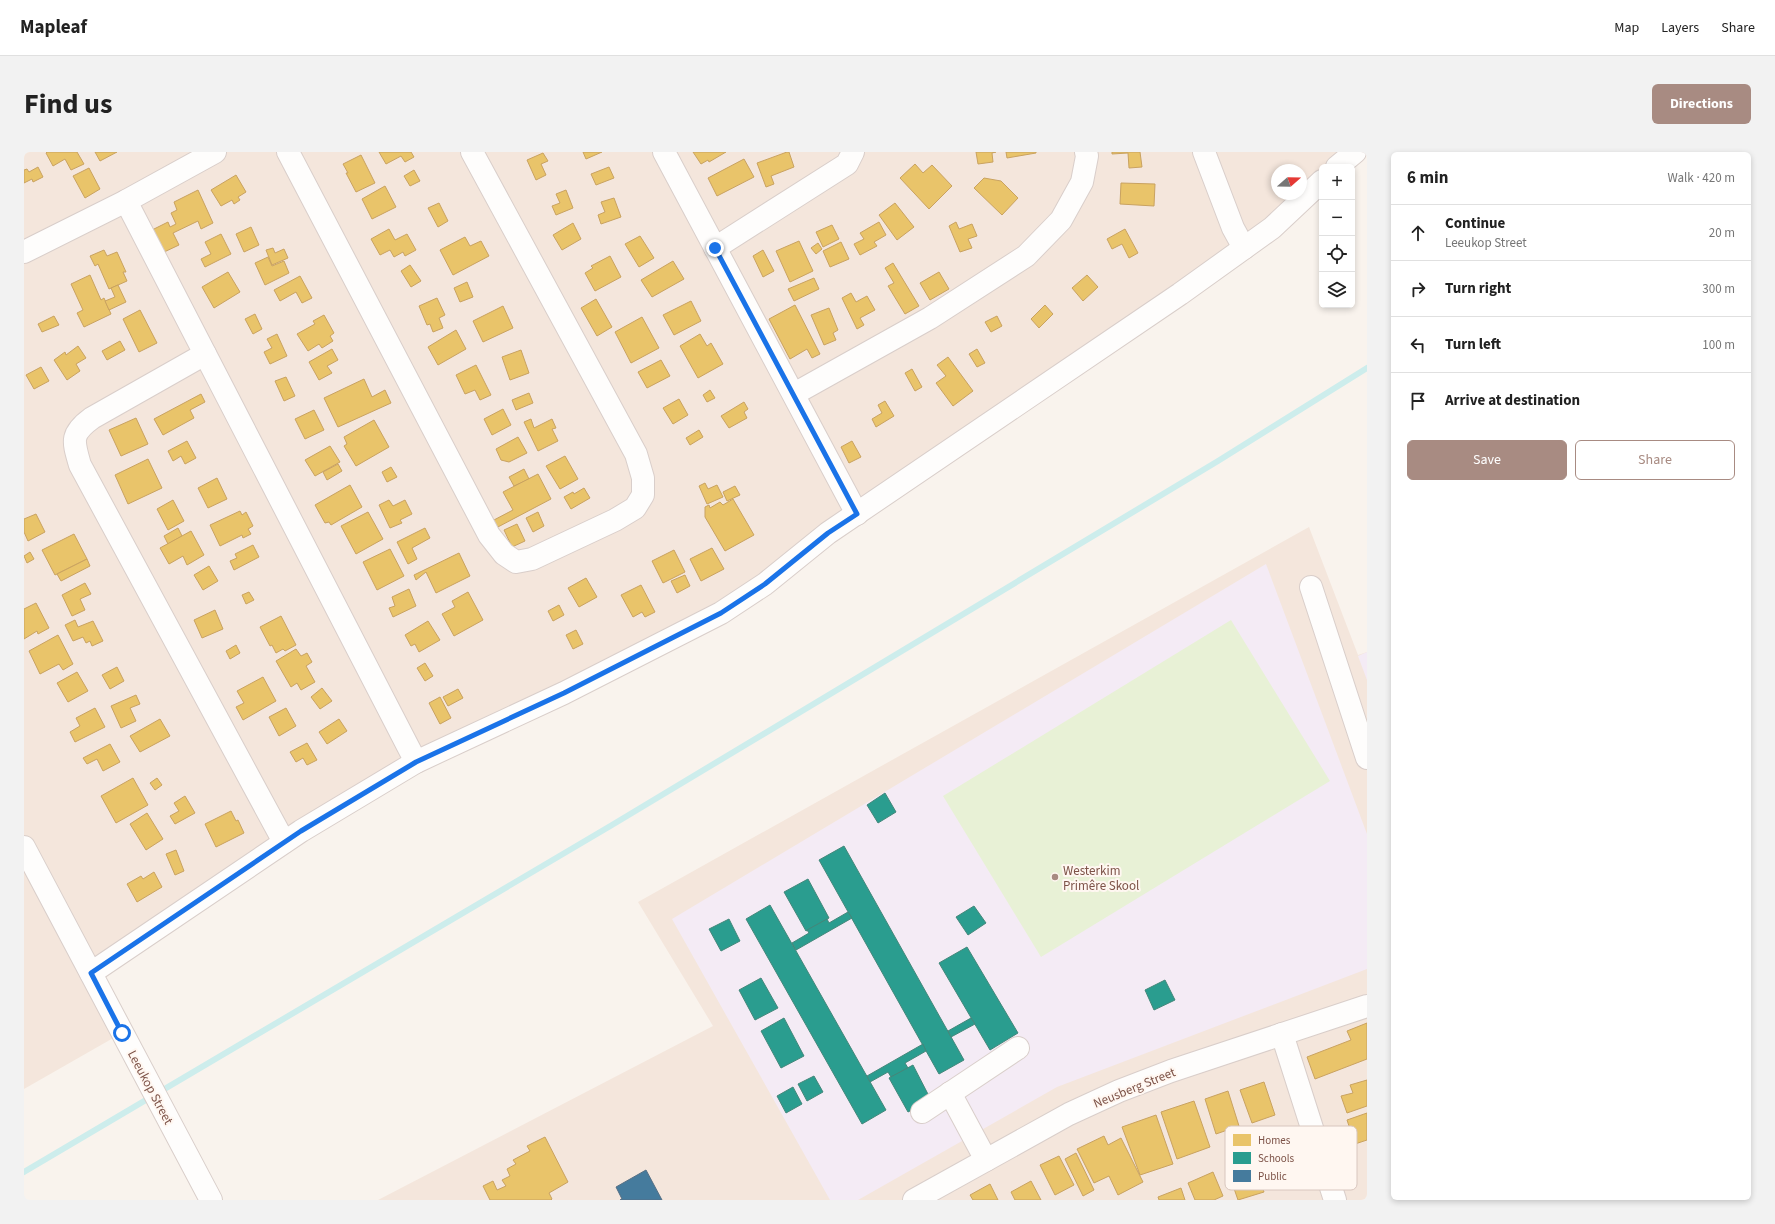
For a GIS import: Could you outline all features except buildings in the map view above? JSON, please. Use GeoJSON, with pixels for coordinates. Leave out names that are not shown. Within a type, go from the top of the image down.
{"type":"FeatureCollection","features":[{"type":"Feature","properties":{"kind":"street"},"geometry":{"type":"LineString","coordinates":[[24,252],[126,201],[215,152]]}},
{"type":"Feature","properties":{"kind":"street"},"geometry":{"type":"LineString","coordinates":[[288,152],[489,535],[504,554],[516,562],[532,559],[616,520],[635,508],[643,496],[643,478],[636,454],[472,152]]}},
{"type":"Feature","properties":{"kind":"street"},"geometry":{"type":"LineString","coordinates":[[664,152],[857,514]]}},
{"type":"Feature","properties":{"kind":"street"},"geometry":{"type":"LineString","coordinates":[[715,248],[847,164],[853,152]]}},
{"type":"Feature","properties":{"kind":"street"},"geometry":{"type":"LineString","coordinates":[[794,394],[930,318],[1026,256],[1061,220],[1082,182],[1087,156],[1086,152]]}},
{"type":"Feature","properties":{"kind":"street"},"geometry":{"type":"LineString","coordinates":[[1204,152],[1233,228],[1244,248]]}},
{"type":"Feature","properties":{"kind":"street"},"geometry":{"type":"LineString","coordinates":[[1341,164],[1355,152]]}},
{"type":"Feature","properties":{"kind":"street"},"geometry":{"type":"LineString","coordinates":[[91,973],[284,842],[416,762],[564,693],[721,613],[765,584],[828,533],[1180,294],[1272,228],[1319,184]]}},
{"type":"Feature","properties":{"kind":"street"},"geometry":{"type":"LineString","coordinates":[[126,201],[416,762]]}},
{"type":"Feature","properties":{"kind":"street"},"geometry":{"type":"LineString","coordinates":[[205,354],[92,418],[76,433],[74,444],[80,465],[284,842]]}},
{"type":"Feature","properties":{"kind":"street"},"geometry":{"type":"LineString","coordinates":[[1311,587],[1367,758]]}},
{"type":"Feature","properties":{"kind":"street","name":"Leeukop Street"},"geometry":{"type":"LineString","coordinates":[[24,847],[211,1200]]}},
{"type":"Feature","properties":{"kind":"street","name":"Neusberg Street"},"geometry":{"type":"LineString","coordinates":[[914,1200],[1069,1114],[1119,1091],[1171,1071],[1367,1006]]}},
{"type":"Feature","properties":{"kind":"street"},"geometry":{"type":"LineString","coordinates":[[1282,1034],[1311,1126]]}},
{"type":"Feature","properties":{"kind":"street"},"geometry":{"type":"LineString","coordinates":[[922,1112],[1018,1048]]}},
{"type":"Feature","properties":{"kind":"street"},"geometry":{"type":"LineString","coordinates":[[950,1093],[986,1160]]}},
{"type":"Feature","properties":{"kind":"street"},"geometry":{"type":"LineString","coordinates":[[1332,1190],[1335,1200]]}},
{"type":"Feature","properties":{"kind":"shaded area"},"geometry":{"type":"Polygon","coordinates":[[[24,152],[1355,152],[1341,164],[1319,164],[1319,183],[1307,192],[1307,164],[1271,164],[1271,200],[1296,200],[765,584],[416,762],[91,973],[122,1033],[24,1089],[24,152]]]}},
{"type":"Feature","properties":{"kind":"shaded area","name":"Westerkim Primêre Skool"},"geometry":{"type":"Polygon","coordinates":[[[1309,527],[1358,655],[1367,652],[1367,1200],[378,1200],[713,1026],[638,902],[1309,527]]]}},
{"type":"Feature","properties":{"kind":"shaded area","name":"Westerkim Primêre Skool"},"geometry":{"type":"Polygon","coordinates":[[[1266,564],[1367,834],[1367,969],[1057,1087],[858,1200],[830,1200],[672,919],[1266,564]]]}},
{"type":"Feature","properties":{"kind":"shaded area"},"geometry":{"type":"Polygon","coordinates":[[[1367,652],[1367,680],[1358,656],[1367,652]]]}},
{"type":"Feature","properties":{"kind":"green space"},"geometry":{"type":"Polygon","coordinates":[[[1231,620],[1330,781],[1041,957],[943,796],[1231,620]]]}},
{"type":"Feature","properties":{"kind":"waterway"},"geometry":{"type":"LineString","coordinates":[[24,1172],[612,825],[1218,461],[1367,368]]}},
{"type":"Feature","properties":{"kind":"place","name":"Westerkim Primêre Skool"},"geometry":{"type":"Point","coordinates":[1055,877]}},
{"type":"Feature","properties":{"kind":"route"},"geometry":{"type":"LineString","coordinates":[[122,1033],[91,973],[301,831],[416,762],[564,693],[721,613],[765,584],[828,533],[857,514],[715,248]]}}]}
